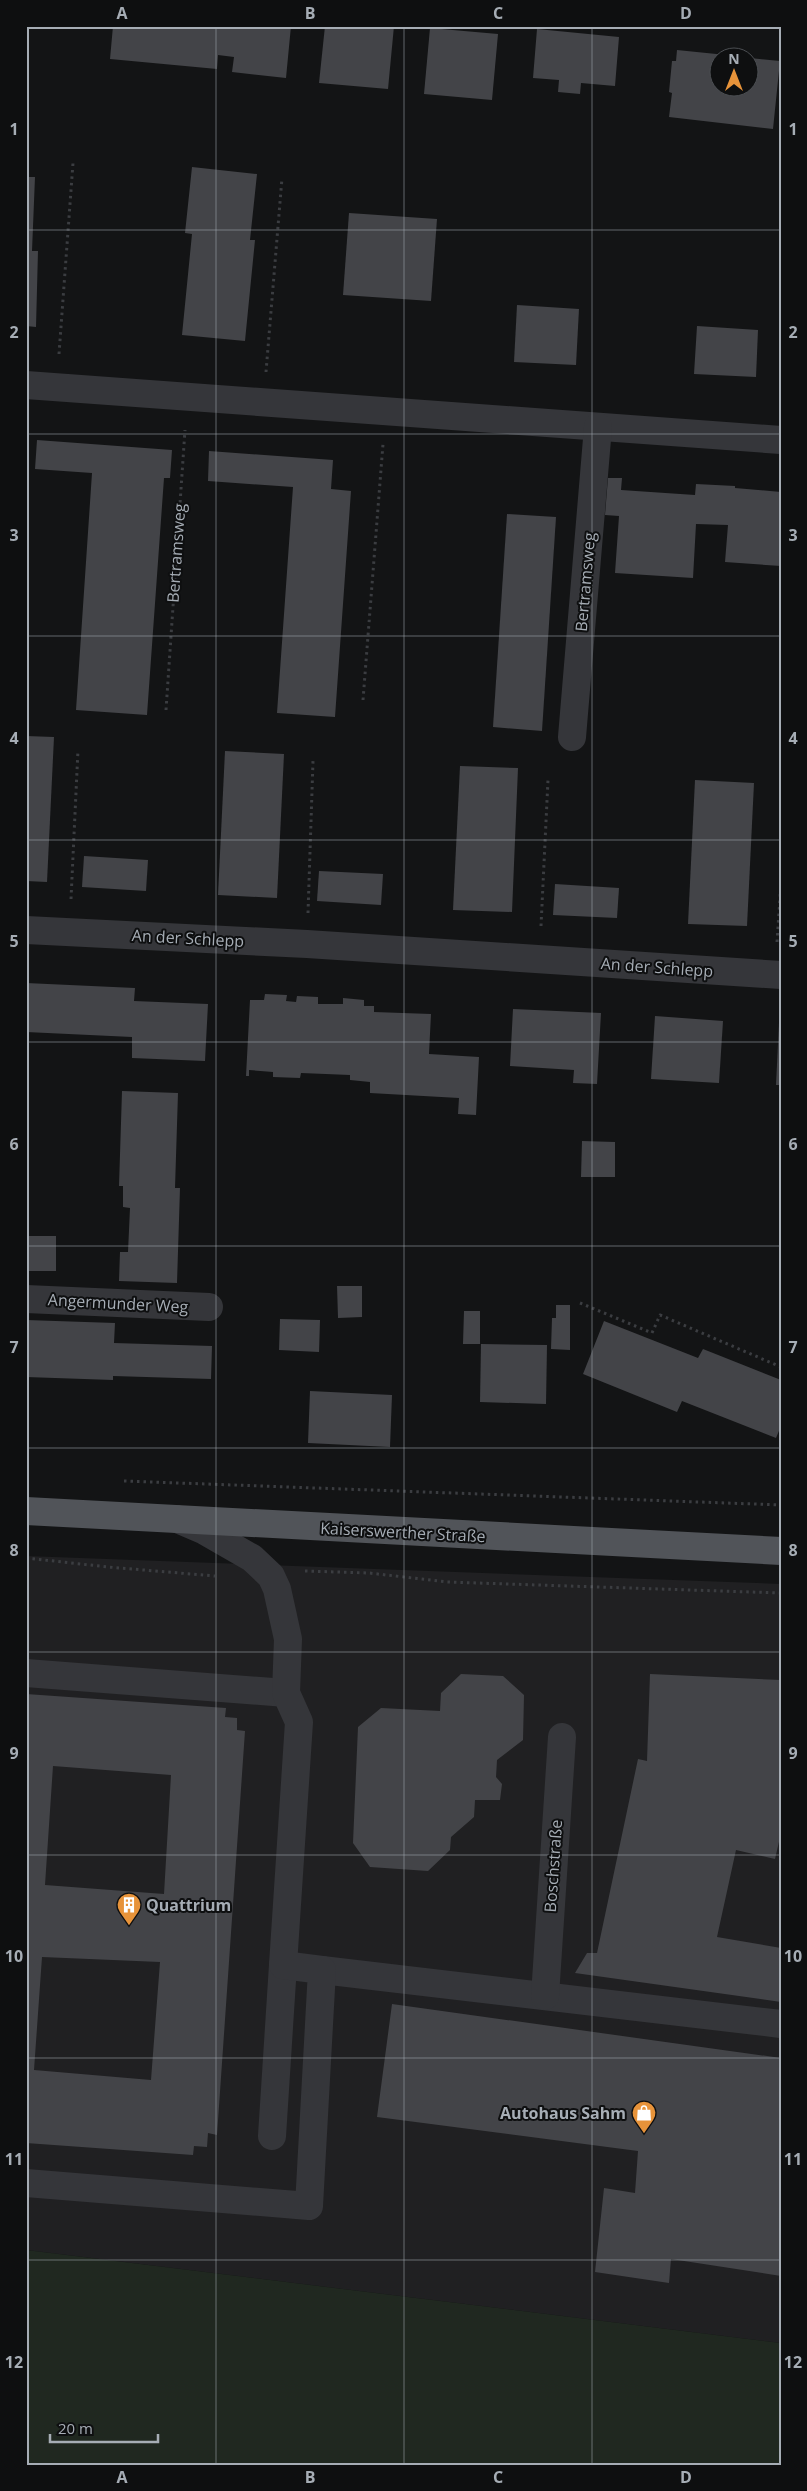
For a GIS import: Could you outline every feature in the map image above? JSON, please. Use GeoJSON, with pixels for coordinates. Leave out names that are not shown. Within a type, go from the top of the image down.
{"type":"FeatureCollection","features":[{"type":"Feature","properties":{"kind":"main road","name":"Kaiserswerther Straße"},"geometry":{"type":"LineString","coordinates":[[26,1511],[781,1551]]}},
{"type":"Feature","properties":{"kind":"street"},"geometry":{"type":"LineString","coordinates":[[26,385],[781,440]]}},
{"type":"Feature","properties":{"kind":"street","name":"Bertramsweg"},"geometry":{"type":"LineString","coordinates":[[572,737],[598,426]]}},
{"type":"Feature","properties":{"kind":"street","name":"An der Schlepp"},"geometry":{"type":"LineString","coordinates":[[26,930],[307,944],[778,975]]}},
{"type":"Feature","properties":{"kind":"street","name":"Angermunder Weg"},"geometry":{"type":"LineString","coordinates":[[26,1299],[210,1307]]}},
{"type":"Feature","properties":{"kind":"street"},"geometry":{"type":"LineString","coordinates":[[177,1519],[205,1530],[252,1558],[271,1576],[277,1589],[288,1639],[286,1693],[299,1722],[272,2136]]}},
{"type":"Feature","properties":{"kind":"street"},"geometry":{"type":"LineString","coordinates":[[26,1673],[286,1693]]}},
{"type":"Feature","properties":{"kind":"street","name":"Boschstraße"},"geometry":{"type":"LineString","coordinates":[[544,1996],[562,1737]]}},
{"type":"Feature","properties":{"kind":"street"},"geometry":{"type":"LineString","coordinates":[[283,1965],[781,2024]]}},
{"type":"Feature","properties":{"kind":"street"},"geometry":{"type":"LineString","coordinates":[[26,2183],[309,2206],[322,1970]]}},
{"type":"Feature","properties":{"kind":"path"},"geometry":{"type":"LineString","coordinates":[[56,387],[74,163]]}},
{"type":"Feature","properties":{"kind":"path"},"geometry":{"type":"LineString","coordinates":[[263,402],[282,178]]}},
{"type":"Feature","properties":{"kind":"path","name":"Bertramsweg"},"geometry":{"type":"LineString","coordinates":[[166,710],[187,397]]}},
{"type":"Feature","properties":{"kind":"path"},"geometry":{"type":"LineString","coordinates":[[363,700],[386,411]]}},
{"type":"Feature","properties":{"kind":"path"},"geometry":{"type":"LineString","coordinates":[[69,932],[78,750]]}},
{"type":"Feature","properties":{"kind":"path"},"geometry":{"type":"LineString","coordinates":[[307,944],[313,761]]}},
{"type":"Feature","properties":{"kind":"path"},"geometry":{"type":"LineString","coordinates":[[539,959],[548,780]]}},
{"type":"Feature","properties":{"kind":"path"},"geometry":{"type":"LineString","coordinates":[[778,975],[781,883]]}},
{"type":"Feature","properties":{"kind":"path"},"geometry":{"type":"LineString","coordinates":[[580,1303],[652,1332],[660,1315],[781,1367]]}},
{"type":"Feature","properties":{"kind":"path"},"geometry":{"type":"LineString","coordinates":[[114,1481],[781,1505]]}},
{"type":"Feature","properties":{"kind":"path"},"geometry":{"type":"LineString","coordinates":[[26,1558],[217,1576]]}},
{"type":"Feature","properties":{"kind":"path"},"geometry":{"type":"LineString","coordinates":[[300,1570],[369,1573],[447,1582],[781,1593]]}},
{"type":"Feature","properties":{"kind":"shaded area"},"geometry":{"type":"Polygon","coordinates":[[[26,1556],[781,1584],[781,2343],[26,2250],[26,1556]]]}},
{"type":"Feature","properties":{"kind":"shaded area"},"geometry":{"type":"Polygon","coordinates":[[[26,2250],[781,2343],[781,2465],[26,2465],[26,2250]]]}},
{"type":"Feature","properties":{"kind":"building"},"geometry":{"type":"Polygon","coordinates":[[[113,26],[291,26],[286,78],[232,72],[234,57],[218,55],[217,69],[110,59],[113,26]]]}},
{"type":"Feature","properties":{"kind":"building"},"geometry":{"type":"Polygon","coordinates":[[[325,26],[394,26],[388,89],[319,83],[325,26]]]}},
{"type":"Feature","properties":{"kind":"building"},"geometry":{"type":"Polygon","coordinates":[[[430,28],[498,34],[492,100],[424,94],[430,28]]]}},
{"type":"Feature","properties":{"kind":"building"},"geometry":{"type":"Polygon","coordinates":[[[537,29],[619,37],[615,86],[581,83],[580,94],[558,92],[559,80],[533,78],[537,29]]]}},
{"type":"Feature","properties":{"kind":"building"},"geometry":{"type":"Polygon","coordinates":[[[677,50],[710,53],[710,98],[760,98],[760,59],[780,61],[773,129],[669,117],[672,93],[669,92],[672,61],[676,61],[677,50]]]}},
{"type":"Feature","properties":{"kind":"building"},"geometry":{"type":"Polygon","coordinates":[[[192,167],[257,174],[250,240],[255,240],[245,341],[182,335],[192,234],[185,233],[192,167]]]}},
{"type":"Feature","properties":{"kind":"building"},"geometry":{"type":"Polygon","coordinates":[[[26,177],[35,177],[32,251],[38,251],[36,327],[26,326],[26,177]]]}},
{"type":"Feature","properties":{"kind":"building"},"geometry":{"type":"Polygon","coordinates":[[[349,213],[437,219],[431,301],[343,295],[349,213]]]}},
{"type":"Feature","properties":{"kind":"building"},"geometry":{"type":"Polygon","coordinates":[[[517,305],[579,309],[576,365],[514,362],[517,305]]]}},
{"type":"Feature","properties":{"kind":"building"},"geometry":{"type":"Polygon","coordinates":[[[697,326],[758,330],[756,377],[694,374],[697,326]]]}},
{"type":"Feature","properties":{"kind":"building"},"geometry":{"type":"Polygon","coordinates":[[[37,440],[172,450],[170,478],[164,478],[147,715],[76,710],[92,473],[35,469],[37,440]]]}},
{"type":"Feature","properties":{"kind":"building"},"geometry":{"type":"Polygon","coordinates":[[[209,451],[333,460],[331,489],[351,491],[335,717],[277,713],[293,487],[208,481],[209,451]]]}},
{"type":"Feature","properties":{"kind":"building"},"geometry":{"type":"Polygon","coordinates":[[[608,478],[622,478],[621,490],[695,495],[696,484],[735,486],[735,488],[781,492],[781,566],[725,562],[728,525],[696,524],[693,578],[615,573],[619,516],[605,515],[608,478]]]}},
{"type":"Feature","properties":{"kind":"building"},"geometry":{"type":"Polygon","coordinates":[[[507,514],[556,517],[542,731],[493,727],[507,514]]]}},
{"type":"Feature","properties":{"kind":"building"},"geometry":{"type":"Polygon","coordinates":[[[26,736],[54,737],[47,882],[26,881],[26,736]]]}},
{"type":"Feature","properties":{"kind":"building"},"geometry":{"type":"Polygon","coordinates":[[[225,751],[284,754],[277,898],[218,895],[225,751]]]}},
{"type":"Feature","properties":{"kind":"building"},"geometry":{"type":"Polygon","coordinates":[[[460,766],[518,768],[512,912],[453,910],[460,766]]]}},
{"type":"Feature","properties":{"kind":"building"},"geometry":{"type":"Polygon","coordinates":[[[695,780],[754,783],[747,926],[688,924],[695,780]]]}},
{"type":"Feature","properties":{"kind":"building"},"geometry":{"type":"Polygon","coordinates":[[[84,856],[148,860],[146,891],[82,887],[84,856]]]}},
{"type":"Feature","properties":{"kind":"building"},"geometry":{"type":"Polygon","coordinates":[[[319,871],[383,874],[381,905],[317,901],[319,871]]]}},
{"type":"Feature","properties":{"kind":"building"},"geometry":{"type":"Polygon","coordinates":[[[555,884],[619,888],[617,918],[553,915],[555,884]]]}},
{"type":"Feature","properties":{"kind":"building"},"geometry":{"type":"Polygon","coordinates":[[[26,983],[135,988],[134,1001],[208,1004],[205,1061],[132,1058],[132,1037],[26,1032],[26,983]]]}},
{"type":"Feature","properties":{"kind":"building"},"geometry":{"type":"Polygon","coordinates":[[[265,994],[287,995],[286,1001],[296,1002],[297,996],[318,997],[318,1004],[343,1004],[343,998],[364,1000],[364,1006],[374,1006],[374,1012],[431,1014],[429,1054],[479,1057],[476,1115],[458,1114],[459,1098],[370,1093],[370,1082],[350,1080],[350,1075],[301,1073],[300,1078],[273,1077],[273,1072],[249,1070],[249,1076],[246,1076],[250,1000],[264,1000],[265,994]]]}},
{"type":"Feature","properties":{"kind":"building"},"geometry":{"type":"Polygon","coordinates":[[[513,1009],[601,1013],[597,1084],[573,1083],[574,1070],[510,1066],[513,1009]]]}},
{"type":"Feature","properties":{"kind":"building"},"geometry":{"type":"Polygon","coordinates":[[[655,1016],[723,1021],[719,1083],[651,1079],[655,1016]]]}},
{"type":"Feature","properties":{"kind":"building"},"geometry":{"type":"Polygon","coordinates":[[[779,1023],[781,1024],[781,1085],[776,1085],[779,1023]]]}},
{"type":"Feature","properties":{"kind":"building"},"geometry":{"type":"Polygon","coordinates":[[[122,1091],[178,1093],[175,1188],[180,1188],[177,1283],[119,1281],[120,1252],[128,1252],[130,1208],[123,1207],[123,1186],[119,1186],[122,1091]]]}},
{"type":"Feature","properties":{"kind":"building"},"geometry":{"type":"Polygon","coordinates":[[[582,1141],[615,1142],[615,1177],[581,1177],[582,1141]]]}},
{"type":"Feature","properties":{"kind":"building"},"geometry":{"type":"Polygon","coordinates":[[[26,1236],[56,1236],[56,1271],[26,1271],[26,1236]]]}},
{"type":"Feature","properties":{"kind":"building"},"geometry":{"type":"Polygon","coordinates":[[[337,1286],[362,1286],[362,1317],[338,1318],[337,1286]]]}},
{"type":"Feature","properties":{"kind":"building"},"geometry":{"type":"Polygon","coordinates":[[[556,1305],[570,1305],[570,1350],[551,1349],[552,1318],[556,1318],[556,1305]]]}},
{"type":"Feature","properties":{"kind":"building"},"geometry":{"type":"Polygon","coordinates":[[[464,1311],[480,1311],[480,1344],[463,1344],[464,1311]]]}},
{"type":"Feature","properties":{"kind":"building"},"geometry":{"type":"Polygon","coordinates":[[[280,1319],[320,1320],[319,1352],[279,1350],[280,1319]]]}},
{"type":"Feature","properties":{"kind":"building"},"geometry":{"type":"Polygon","coordinates":[[[26,1320],[115,1323],[114,1343],[212,1346],[211,1379],[113,1376],[113,1380],[26,1377],[26,1320]]]}},
{"type":"Feature","properties":{"kind":"building"},"geometry":{"type":"Polygon","coordinates":[[[604,1321],[698,1358],[703,1349],[781,1380],[781,1426],[776,1438],[682,1401],[677,1412],[583,1374],[604,1321]]]}},
{"type":"Feature","properties":{"kind":"building"},"geometry":{"type":"Polygon","coordinates":[[[481,1344],[547,1345],[546,1404],[480,1402],[481,1344]]]}},
{"type":"Feature","properties":{"kind":"building"},"geometry":{"type":"Polygon","coordinates":[[[310,1391],[392,1395],[390,1447],[308,1443],[310,1391]]]}},
{"type":"Feature","properties":{"kind":"building"},"geometry":{"type":"Polygon","coordinates":[[[461,1674],[503,1676],[524,1695],[523,1740],[497,1760],[496,1777],[502,1784],[500,1800],[475,1800],[474,1817],[451,1837],[450,1850],[428,1871],[370,1867],[353,1843],[358,1727],[381,1708],[440,1711],[441,1693],[461,1674]]]}},
{"type":"Feature","properties":{"kind":"building"},"geometry":{"type":"Polygon","coordinates":[[[650,1674],[781,1680],[781,1833],[775,1859],[736,1850],[717,1937],[781,1948],[781,2002],[575,1973],[587,1953],[597,1953],[638,1759],[647,1761],[650,1674]]]}},
{"type":"Feature","properties":{"kind":"building","name":"Quattrium"},"geometry":{"type":"Polygon","coordinates":[[[26,1694],[226,1708],[225,1717],[237,1718],[237,1730],[245,1731],[217,2135],[208,2133],[207,2147],[194,2146],[193,2155],[26,2143],[26,1694]],[[53,1766],[45,1885],[164,1894],[171,1775],[53,1766]],[[42,1957],[34,2070],[151,2080],[160,1962],[42,1957]]]}},
{"type":"Feature","properties":{"kind":"building","name":"Autohaus Sahm"},"geometry":{"type":"Polygon","coordinates":[[[392,2004],[781,2058],[781,2276],[671,2259],[669,2283],[595,2272],[604,2188],[635,2193],[638,2151],[377,2117],[392,2004]]]}},
{"type":"Feature","properties":{"kind":"place","name":"Quattrium"},"geometry":{"type":"Point","coordinates":[129,1926]}},
{"type":"Feature","properties":{"kind":"place","name":"Autohaus Sahm"},"geometry":{"type":"Point","coordinates":[644,2134]}}]}
